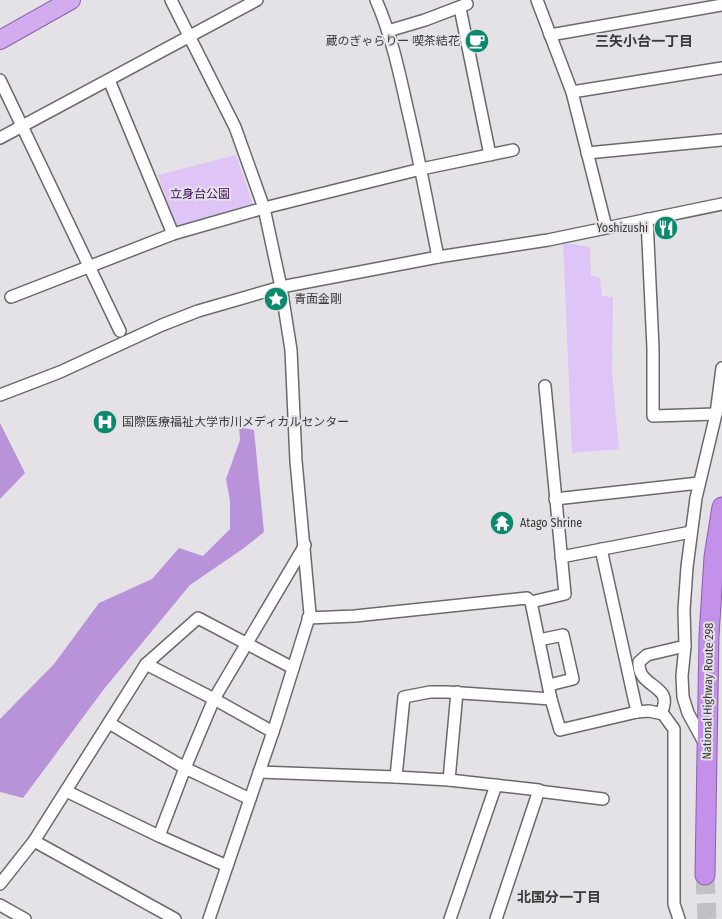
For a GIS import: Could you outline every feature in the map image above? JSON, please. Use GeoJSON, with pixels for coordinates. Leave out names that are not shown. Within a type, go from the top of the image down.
{"type":"FeatureCollection","features":[{"type":"Feature","properties":{"kind":"highway","name":"National Highway Route 298"},"geometry":{"type":"LineString","coordinates":[[705,875],[709,636],[714,557],[722,507]]}},
{"type":"Feature","properties":{"kind":"main road"},"geometry":{"type":"LineString","coordinates":[[0,40],[71,0]]}},
{"type":"Feature","properties":{"kind":"street"},"geometry":{"type":"LineString","coordinates":[[171,0],[235,127],[264,208],[281,288],[291,350],[296,461],[310,614],[273,732],[208,919]]}},
{"type":"Feature","properties":{"kind":"street"},"geometry":{"type":"LineString","coordinates":[[0,138],[257,0]]}},
{"type":"Feature","properties":{"kind":"street"},"geometry":{"type":"LineString","coordinates":[[376,0],[388,31],[402,84],[438,257]]}},
{"type":"Feature","properties":{"kind":"street"},"geometry":{"type":"LineString","coordinates":[[537,0],[572,92],[606,227]]}},
{"type":"Feature","properties":{"kind":"street"},"geometry":{"type":"LineString","coordinates":[[550,35],[722,5]]}},
{"type":"Feature","properties":{"kind":"street"},"geometry":{"type":"LineString","coordinates":[[388,31],[463,6],[490,155]]}},
{"type":"Feature","properties":{"kind":"street"},"geometry":{"type":"LineString","coordinates":[[572,92],[722,68]]}},
{"type":"Feature","properties":{"kind":"street"},"geometry":{"type":"LineString","coordinates":[[0,80],[120,331]]}},
{"type":"Feature","properties":{"kind":"street"},"geometry":{"type":"LineString","coordinates":[[109,80],[173,234]]}},
{"type":"Feature","properties":{"kind":"street"},"geometry":{"type":"LineString","coordinates":[[587,153],[722,140]]}},
{"type":"Feature","properties":{"kind":"street"},"geometry":{"type":"LineString","coordinates":[[11,297],[173,234],[264,208],[421,169],[513,150]]}},
{"type":"Feature","properties":{"kind":"street"},"geometry":{"type":"LineString","coordinates":[[0,395],[60,372],[162,325],[198,311],[281,288],[438,257],[548,240],[722,204]]}},
{"type":"Feature","properties":{"kind":"street"},"geometry":{"type":"LineString","coordinates":[[647,219],[654,348],[653,416],[716,414]]}},
{"type":"Feature","properties":{"kind":"street"},"geometry":{"type":"LineString","coordinates":[[707,747],[688,713],[684,697],[682,676],[685,646],[684,610],[691,532],[699,483],[716,414],[722,368]]}},
{"type":"Feature","properties":{"kind":"street"},"geometry":{"type":"LineString","coordinates":[[532,602],[565,594],[545,386]]}},
{"type":"Feature","properties":{"kind":"street"},"geometry":{"type":"LineString","coordinates":[[555,499],[699,483]]}},
{"type":"Feature","properties":{"kind":"street"},"geometry":{"type":"LineString","coordinates":[[561,557],[691,532]]}},
{"type":"Feature","properties":{"kind":"street"},"geometry":{"type":"LineString","coordinates":[[159,836],[214,699],[305,545]]}},
{"type":"Feature","properties":{"kind":"street"},"geometry":{"type":"LineString","coordinates":[[601,549],[637,712]]}},
{"type":"Feature","properties":{"kind":"street"},"geometry":{"type":"LineString","coordinates":[[308,618],[355,616],[527,598],[532,602],[551,699],[560,730],[637,712],[650,711],[661,713],[674,729],[676,737],[673,765],[674,904],[679,919]]}},
{"type":"Feature","properties":{"kind":"street"},"geometry":{"type":"LineString","coordinates":[[0,884],[34,841],[146,664],[198,618],[246,645],[293,668]]}},
{"type":"Feature","properties":{"kind":"street"},"geometry":{"type":"LineString","coordinates":[[539,640],[563,635],[573,679],[549,685]]}},
{"type":"Feature","properties":{"kind":"street"},"geometry":{"type":"LineString","coordinates":[[661,713],[665,706],[664,694],[643,678],[638,668],[639,662],[648,655],[685,646]]}},
{"type":"Feature","properties":{"kind":"street"},"geometry":{"type":"LineString","coordinates":[[146,664],[273,732]]}},
{"type":"Feature","properties":{"kind":"street"},"geometry":{"type":"LineString","coordinates":[[396,777],[404,697],[430,692],[457,692],[551,699]]}},
{"type":"Feature","properties":{"kind":"street"},"geometry":{"type":"LineString","coordinates":[[449,780],[457,692]]}},
{"type":"Feature","properties":{"kind":"street"},"geometry":{"type":"LineString","coordinates":[[109,723],[185,768],[250,799]]}},
{"type":"Feature","properties":{"kind":"street"},"geometry":{"type":"LineString","coordinates":[[259,772],[449,780],[603,799]]}},
{"type":"Feature","properties":{"kind":"street"},"geometry":{"type":"LineString","coordinates":[[450,919],[496,785]]}},
{"type":"Feature","properties":{"kind":"street"},"geometry":{"type":"LineString","coordinates":[[66,791],[159,836],[227,866]]}},
{"type":"Feature","properties":{"kind":"street"},"geometry":{"type":"LineString","coordinates":[[496,919],[538,791]]}},
{"type":"Feature","properties":{"kind":"street"},"geometry":{"type":"LineString","coordinates":[[34,841],[175,919]]}},
{"type":"Feature","properties":{"kind":"street"},"geometry":{"type":"LineString","coordinates":[[0,905],[25,919]]}},
{"type":"Feature","properties":{"kind":"green space","name":"立身台公園"},"geometry":{"type":"Polygon","coordinates":[[[236,155],[254,207],[178,232],[158,175],[236,155]]]}},
{"type":"Feature","properties":{"kind":"green space"},"geometry":{"type":"Polygon","coordinates":[[[563,243],[590,247],[591,275],[600,278],[602,296],[613,297],[612,372],[619,449],[572,453],[563,243]]]}},
{"type":"Feature","properties":{"kind":"shaded area"},"geometry":{"type":"Polygon","coordinates":[[[0,423],[25,473],[0,499],[0,423]]]}},
{"type":"Feature","properties":{"kind":"shaded area"},"geometry":{"type":"Polygon","coordinates":[[[239,427],[254,430],[264,532],[190,585],[104,689],[23,798],[0,792],[0,719],[54,664],[99,603],[152,579],[179,548],[203,556],[230,529],[230,501],[226,479],[240,440],[239,427]]]}},
{"type":"Feature","properties":{"kind":"tunnel"},"geometry":{"type":"LineString","coordinates":[[705,875],[707,919]]}},
{"type":"Feature","properties":{"kind":"place","name":"蔵のぎゃらりー 喫茶結花"},"geometry":{"type":"Point","coordinates":[477,41]}},
{"type":"Feature","properties":{"kind":"place","name":"Yoshizushi"},"geometry":{"type":"Point","coordinates":[666,228]}},
{"type":"Feature","properties":{"kind":"place","name":"青面金剛"},"geometry":{"type":"Point","coordinates":[276,299]}},
{"type":"Feature","properties":{"kind":"place","name":"国際医療福祉大学市川メディカルセンター"},"geometry":{"type":"Point","coordinates":[105,422]}},
{"type":"Feature","properties":{"kind":"place","name":"Atago Shrine"},"geometry":{"type":"Point","coordinates":[502,523]}},
{"type":"Feature","properties":{"kind":"district","name":"三矢小台一丁目"},"geometry":{"type":"Point","coordinates":[644,41]}},
{"type":"Feature","properties":{"kind":"district","name":"北国分一丁目"},"geometry":{"type":"Point","coordinates":[559,897]}}]}
